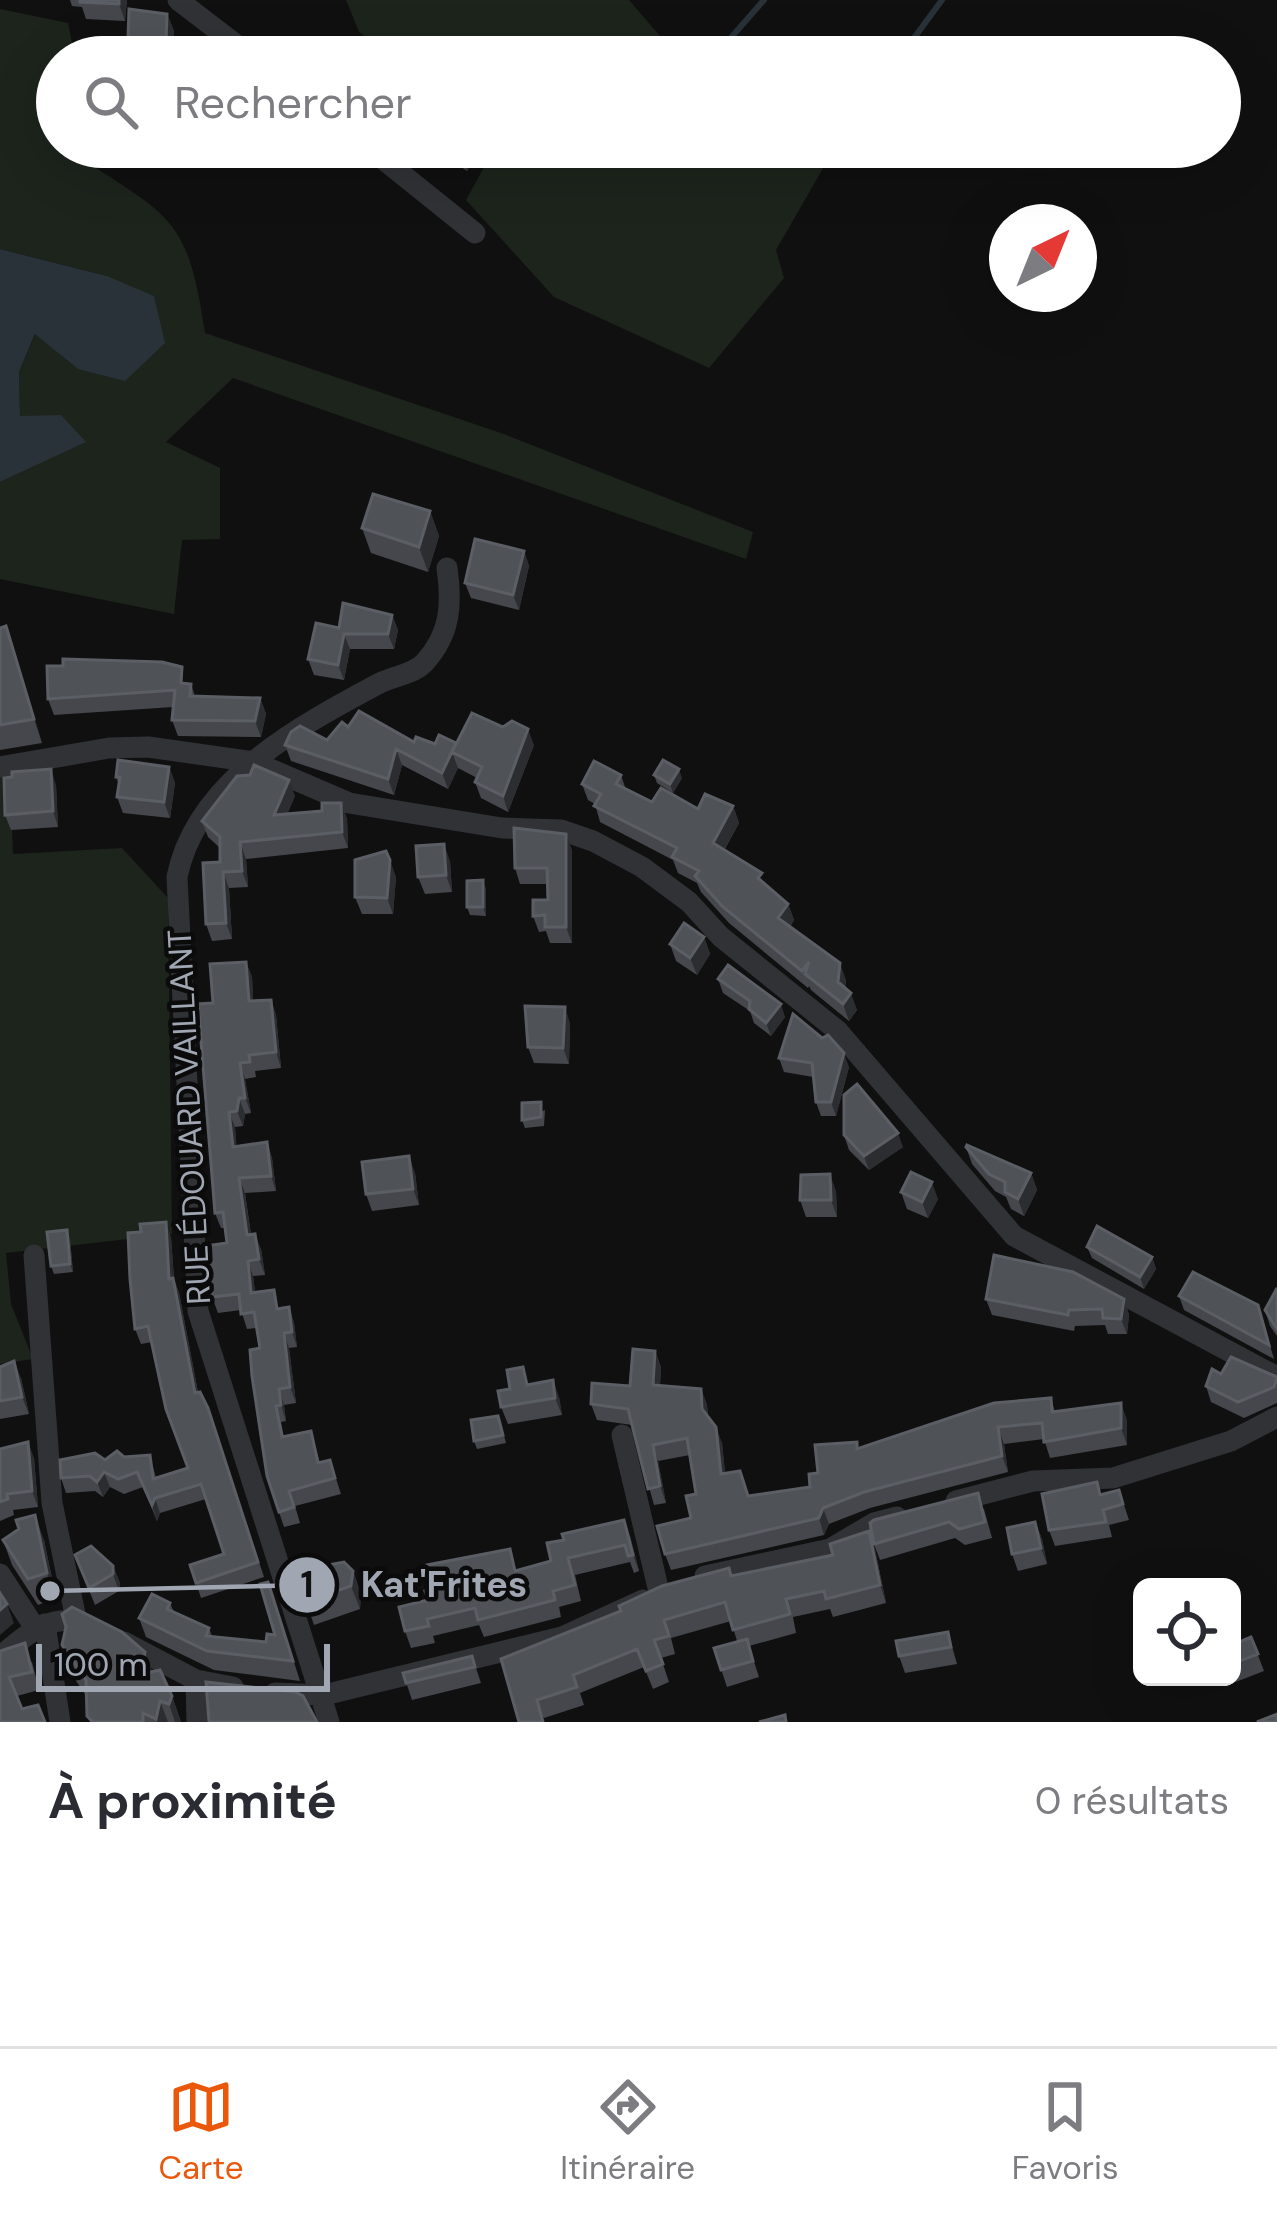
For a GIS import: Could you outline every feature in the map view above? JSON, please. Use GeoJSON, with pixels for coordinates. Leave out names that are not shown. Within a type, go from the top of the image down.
{"type":"FeatureCollection","features":[{"type":"Feature","properties":{"kind":"street"},"geometry":{"type":"LineString","coordinates":[[178,0],[225,36]]}},
{"type":"Feature","properties":{"kind":"street"},"geometry":{"type":"LineString","coordinates":[[394,168],[475,232]]}},
{"type":"Feature","properties":{"kind":"street","name":"RUE ÉDOUARD VAILLANT"},"geometry":{"type":"LineString","coordinates":[[329,1722],[211,1364],[198,1311],[190,1237],[177,877],[184,842],[215,799],[254,762],[323,714],[421,667],[442,640],[453,605],[447,568]]}},
{"type":"Feature","properties":{"kind":"street"},"geometry":{"type":"LineString","coordinates":[[0,767],[109,748],[148,747],[254,762],[349,803],[502,828],[561,830],[642,867],[838,1031],[1014,1236],[1277,1377]]}},
{"type":"Feature","properties":{"kind":"street"},"geometry":{"type":"LineString","coordinates":[[34,1255],[52,1503],[76,1619]]}},
{"type":"Feature","properties":{"kind":"street"},"geometry":{"type":"LineString","coordinates":[[943,1505],[1034,1480],[1113,1478],[1231,1441],[1277,1417]]}},
{"type":"Feature","properties":{"kind":"street"},"geometry":{"type":"LineString","coordinates":[[622,1435],[659,1592]]}},
{"type":"Feature","properties":{"kind":"street"},"geometry":{"type":"LineString","coordinates":[[0,1657],[40,1626],[76,1619],[196,1680],[300,1697],[323,1695],[562,1637],[688,1579],[830,1550],[874,1523],[920,1511]]}},
{"type":"Feature","properties":{"kind":"street"},"geometry":{"type":"LineString","coordinates":[[0,1574],[40,1626],[60,1722]]}},
{"type":"Feature","properties":{"kind":"street"},"geometry":{"type":"LineString","coordinates":[[196,1680],[197,1722]]}},
{"type":"Feature","properties":{"kind":"shaded area"},"geometry":{"type":"Polygon","coordinates":[[[346,0],[629,0],[660,36],[365,36],[346,0]]]}},
{"type":"Feature","properties":{"kind":"shaded area"},"geometry":{"type":"Polygon","coordinates":[[[0,9],[68,23],[71,36],[36,36],[36,168],[96,168],[156,209],[182,243],[205,333],[501,433],[753,532],[746,559],[233,378],[166,442],[220,468],[220,539],[182,540],[174,614],[0,579],[0,482],[85,442],[20,417],[19,372],[36,333],[78,369],[107,276],[0,249],[0,9]]]}},
{"type":"Feature","properties":{"kind":"shaded area"},"geometry":{"type":"Polygon","coordinates":[[[484,168],[823,168],[776,250],[784,278],[709,368],[554,297],[466,200],[484,168]]]}},
{"type":"Feature","properties":{"kind":"shaded area"},"geometry":{"type":"Polygon","coordinates":[[[0,249],[107,276],[154,296],[165,343],[125,381],[78,369],[35,334],[19,372],[20,416],[61,415],[86,442],[0,482],[0,249]]]}},
{"type":"Feature","properties":{"kind":"shaded area"},"geometry":{"type":"Polygon","coordinates":[[[10,775],[13,854],[122,848],[168,898],[172,1234],[6,1253],[11,1304],[33,1359],[0,1364],[0,776],[10,775]]]}},
{"type":"Feature","properties":{"kind":"building"},"geometry":{"type":"Polygon","coordinates":[[[119,0],[119,4],[80,2],[119,0]]]}},
{"type":"Feature","properties":{"kind":"building"},"geometry":{"type":"Polygon","coordinates":[[[129,9],[167,14],[166,36],[128,36],[129,9]]]}},
{"type":"Feature","properties":{"kind":"building"},"geometry":{"type":"Polygon","coordinates":[[[373,494],[430,511],[419,547],[362,528],[373,494]]]}},
{"type":"Feature","properties":{"kind":"building"},"geometry":{"type":"Polygon","coordinates":[[[475,539],[524,551],[513,595],[465,583],[475,539]]]}},
{"type":"Feature","properties":{"kind":"building"},"geometry":{"type":"Polygon","coordinates":[[[343,603],[392,615],[388,634],[344,634],[338,665],[308,659],[316,623],[339,628],[343,603]]]}},
{"type":"Feature","properties":{"kind":"building"},"geometry":{"type":"Polygon","coordinates":[[[6,626],[34,719],[0,725],[0,628],[6,626]]]}},
{"type":"Feature","properties":{"kind":"building"},"geometry":{"type":"Polygon","coordinates":[[[63,659],[162,662],[182,667],[181,683],[191,684],[190,696],[260,698],[255,721],[172,720],[175,690],[48,699],[47,666],[63,666],[63,659]]]}},
{"type":"Feature","properties":{"kind":"building"},"geometry":{"type":"Polygon","coordinates":[[[359,711],[414,742],[416,737],[435,744],[439,735],[456,743],[442,773],[396,749],[388,779],[285,745],[300,726],[327,740],[342,722],[348,727],[359,711]]]}},
{"type":"Feature","properties":{"kind":"building"},"geometry":{"type":"Polygon","coordinates":[[[472,713],[503,727],[512,721],[528,729],[503,796],[475,782],[482,767],[452,752],[472,713]]]}},
{"type":"Feature","properties":{"kind":"building"},"geometry":{"type":"Polygon","coordinates":[[[118,760],[169,767],[164,802],[117,797],[118,760]]]}},
{"type":"Feature","properties":{"kind":"building"},"geometry":{"type":"Polygon","coordinates":[[[663,760],[679,769],[670,784],[654,775],[663,760]]]}},
{"type":"Feature","properties":{"kind":"building"},"geometry":{"type":"Polygon","coordinates":[[[594,761],[621,775],[616,784],[652,802],[661,788],[698,809],[705,794],[733,806],[713,843],[762,873],[758,878],[788,904],[778,918],[840,963],[838,982],[851,993],[843,1004],[805,974],[809,962],[802,971],[723,907],[695,876],[699,871],[672,857],[677,848],[594,806],[601,794],[582,784],[594,761]]]}},
{"type":"Feature","properties":{"kind":"building"},"geometry":{"type":"Polygon","coordinates":[[[254,765],[289,780],[274,815],[322,811],[322,803],[341,803],[342,832],[240,842],[242,871],[223,872],[226,923],[206,924],[203,863],[220,862],[220,837],[202,821],[237,776],[250,775],[254,765]]]}},
{"type":"Feature","properties":{"kind":"building"},"geometry":{"type":"Polygon","coordinates":[[[51,769],[53,811],[5,815],[4,778],[12,777],[12,772],[51,769]]]}},
{"type":"Feature","properties":{"kind":"building"},"geometry":{"type":"Polygon","coordinates":[[[514,828],[566,834],[566,927],[545,927],[545,915],[533,916],[533,900],[548,900],[547,868],[515,868],[514,828]]]}},
{"type":"Feature","properties":{"kind":"building"},"geometry":{"type":"Polygon","coordinates":[[[444,844],[446,875],[418,877],[416,846],[444,844]]]}},
{"type":"Feature","properties":{"kind":"building"},"geometry":{"type":"Polygon","coordinates":[[[386,851],[390,860],[387,898],[355,897],[355,860],[386,851]]]}},
{"type":"Feature","properties":{"kind":"building"},"geometry":{"type":"Polygon","coordinates":[[[483,880],[483,907],[467,907],[467,881],[483,880]]]}},
{"type":"Feature","properties":{"kind":"building"},"geometry":{"type":"Polygon","coordinates":[[[684,923],[704,937],[690,958],[670,944],[684,923]]]}},
{"type":"Feature","properties":{"kind":"building"},"geometry":{"type":"Polygon","coordinates":[[[246,962],[249,1001],[271,1000],[276,1052],[249,1055],[250,1062],[240,1063],[245,1098],[239,1098],[237,1111],[229,1112],[233,1147],[267,1142],[271,1176],[239,1178],[247,1235],[255,1234],[259,1259],[248,1261],[251,1293],[274,1290],[277,1309],[289,1307],[292,1332],[284,1333],[290,1387],[279,1389],[281,1405],[276,1406],[282,1437],[311,1431],[318,1463],[330,1460],[335,1478],[289,1491],[294,1507],[279,1512],[267,1476],[252,1376],[250,1350],[260,1348],[254,1312],[241,1314],[239,1294],[212,1297],[205,1246],[227,1243],[223,1212],[215,1213],[198,1004],[213,1003],[210,964],[246,962]]]}},
{"type":"Feature","properties":{"kind":"building"},"geometry":{"type":"Polygon","coordinates":[[[728,965],[781,1004],[766,1023],[749,1009],[750,1001],[718,979],[728,965]]]}},
{"type":"Feature","properties":{"kind":"building"},"geometry":{"type":"Polygon","coordinates":[[[525,1006],[565,1007],[563,1048],[528,1047],[525,1006]]]}},
{"type":"Feature","properties":{"kind":"building"},"geometry":{"type":"Polygon","coordinates":[[[793,1014],[822,1038],[828,1035],[844,1053],[831,1102],[816,1102],[812,1063],[779,1058],[793,1014]]]}},
{"type":"Feature","properties":{"kind":"building"},"geometry":{"type":"Polygon","coordinates":[[[857,1084],[898,1133],[864,1156],[844,1135],[844,1095],[857,1084]]]}},
{"type":"Feature","properties":{"kind":"building"},"geometry":{"type":"Polygon","coordinates":[[[541,1102],[541,1117],[522,1120],[522,1103],[541,1102]]]}},
{"type":"Feature","properties":{"kind":"building"},"geometry":{"type":"Polygon","coordinates":[[[967,1145],[1031,1173],[1018,1199],[1005,1192],[1005,1182],[989,1174],[967,1145]]]}},
{"type":"Feature","properties":{"kind":"building"},"geometry":{"type":"Polygon","coordinates":[[[409,1156],[413,1189],[366,1194],[362,1162],[409,1156]]]}},
{"type":"Feature","properties":{"kind":"building"},"geometry":{"type":"Polygon","coordinates":[[[911,1172],[932,1182],[922,1202],[901,1192],[911,1172]]]}},
{"type":"Feature","properties":{"kind":"building"},"geometry":{"type":"Polygon","coordinates":[[[830,1174],[831,1200],[800,1200],[801,1175],[830,1174]]]}},
{"type":"Feature","properties":{"kind":"building"},"geometry":{"type":"Polygon","coordinates":[[[166,1222],[169,1279],[173,1278],[195,1393],[200,1392],[208,1408],[258,1562],[196,1583],[190,1565],[224,1554],[201,1484],[155,1498],[152,1505],[137,1472],[118,1479],[104,1472],[97,1482],[90,1476],[61,1478],[60,1460],[95,1453],[105,1460],[117,1451],[124,1457],[150,1455],[153,1479],[188,1468],[166,1409],[148,1326],[135,1329],[130,1279],[128,1233],[141,1232],[140,1224],[166,1222]]]}},
{"type":"Feature","properties":{"kind":"building"},"geometry":{"type":"Polygon","coordinates":[[[1097,1226],[1152,1257],[1140,1277],[1087,1247],[1097,1226]]]}},
{"type":"Feature","properties":{"kind":"building"},"geometry":{"type":"Polygon","coordinates":[[[67,1230],[70,1264],[51,1266],[47,1232],[67,1230]]]}},
{"type":"Feature","properties":{"kind":"building"},"geometry":{"type":"Polygon","coordinates":[[[994,1255],[1073,1272],[1124,1299],[1121,1319],[1103,1318],[1102,1309],[1069,1310],[1068,1315],[986,1299],[994,1255]]]}},
{"type":"Feature","properties":{"kind":"building"},"geometry":{"type":"Polygon","coordinates":[[[1193,1272],[1258,1305],[1269,1345],[1179,1296],[1193,1272]]]}},
{"type":"Feature","properties":{"kind":"building"},"geometry":{"type":"Polygon","coordinates":[[[1277,1288],[1277,1329],[1265,1310],[1277,1288]]]}},
{"type":"Feature","properties":{"kind":"building"},"geometry":{"type":"Polygon","coordinates":[[[633,1349],[655,1351],[653,1385],[701,1389],[702,1409],[716,1427],[721,1474],[740,1471],[748,1496],[810,1487],[809,1474],[818,1473],[815,1445],[857,1442],[857,1449],[994,1403],[1051,1398],[1052,1412],[1121,1403],[1121,1428],[1044,1442],[1042,1423],[998,1427],[1002,1456],[864,1492],[823,1508],[819,1518],[665,1554],[657,1526],[691,1518],[686,1496],[696,1494],[687,1438],[653,1445],[660,1486],[648,1489],[628,1409],[591,1404],[592,1383],[630,1386],[633,1349]]]}},
{"type":"Feature","properties":{"kind":"building"},"geometry":{"type":"Polygon","coordinates":[[[1231,1357],[1277,1377],[1274,1387],[1238,1402],[1206,1386],[1212,1369],[1221,1374],[1231,1357]]]}},
{"type":"Feature","properties":{"kind":"building"},"geometry":{"type":"Polygon","coordinates":[[[14,1361],[22,1397],[0,1401],[0,1367],[14,1361]]]}},
{"type":"Feature","properties":{"kind":"building"},"geometry":{"type":"Polygon","coordinates":[[[523,1367],[527,1385],[553,1380],[555,1398],[501,1407],[498,1391],[510,1389],[507,1370],[523,1367]]]}},
{"type":"Feature","properties":{"kind":"building"},"geometry":{"type":"Polygon","coordinates":[[[498,1416],[503,1435],[474,1441],[471,1420],[498,1416]]]}},
{"type":"Feature","properties":{"kind":"building"},"geometry":{"type":"Polygon","coordinates":[[[28,1442],[32,1491],[7,1494],[8,1499],[0,1502],[0,1449],[28,1442]]]}},
{"type":"Feature","properties":{"kind":"building"},"geometry":{"type":"Polygon","coordinates":[[[1097,1482],[1100,1495],[1119,1490],[1123,1504],[1103,1510],[1106,1522],[1049,1530],[1042,1494],[1097,1482]]]}},
{"type":"Feature","properties":{"kind":"building"},"geometry":{"type":"Polygon","coordinates":[[[978,1493],[985,1522],[959,1529],[949,1522],[874,1544],[870,1523],[874,1520],[978,1493]]]}},
{"type":"Feature","properties":{"kind":"building"},"geometry":{"type":"Polygon","coordinates":[[[35,1515],[47,1573],[28,1579],[3,1540],[19,1529],[16,1520],[35,1515]]]}},
{"type":"Feature","properties":{"kind":"building"},"geometry":{"type":"Polygon","coordinates":[[[624,1520],[633,1555],[628,1556],[625,1545],[568,1558],[575,1585],[553,1591],[555,1600],[478,1620],[475,1608],[427,1619],[429,1626],[405,1631],[399,1607],[428,1600],[425,1591],[432,1589],[427,1565],[510,1549],[515,1571],[551,1561],[547,1543],[564,1540],[562,1534],[624,1520]]]}},
{"type":"Feature","properties":{"kind":"building"},"geometry":{"type":"Polygon","coordinates":[[[1035,1522],[1041,1548],[1012,1554],[1007,1528],[1035,1522]]]}},
{"type":"Feature","properties":{"kind":"building"},"geometry":{"type":"Polygon","coordinates":[[[869,1531],[880,1585],[826,1599],[824,1591],[786,1599],[790,1614],[733,1630],[725,1602],[664,1620],[669,1636],[654,1640],[663,1664],[646,1671],[637,1649],[573,1675],[577,1687],[537,1700],[543,1722],[519,1722],[501,1659],[621,1611],[619,1606],[662,1586],[729,1568],[731,1576],[833,1555],[830,1544],[869,1531]]]}},
{"type":"Feature","properties":{"kind":"building"},"geometry":{"type":"Polygon","coordinates":[[[91,1546],[113,1566],[113,1574],[89,1588],[75,1555],[91,1546]]]}},
{"type":"Feature","properties":{"kind":"building"},"geometry":{"type":"Polygon","coordinates":[[[344,1562],[353,1571],[351,1586],[305,1602],[296,1571],[344,1562]]]}},
{"type":"Feature","properties":{"kind":"building"},"geometry":{"type":"Polygon","coordinates":[[[268,1582],[293,1661],[207,1651],[139,1618],[152,1594],[170,1603],[167,1609],[209,1628],[206,1636],[266,1642],[267,1634],[275,1635],[260,1584],[268,1582]]]}},
{"type":"Feature","properties":{"kind":"building"},"geometry":{"type":"Polygon","coordinates":[[[72,1607],[122,1632],[145,1652],[141,1674],[160,1670],[172,1696],[169,1704],[160,1701],[156,1719],[143,1713],[143,1722],[93,1722],[87,1716],[86,1680],[62,1645],[66,1627],[62,1614],[72,1607]]]}},
{"type":"Feature","properties":{"kind":"building"},"geometry":{"type":"Polygon","coordinates":[[[948,1632],[951,1647],[899,1656],[896,1641],[948,1632]]]}},
{"type":"Feature","properties":{"kind":"building"},"geometry":{"type":"Polygon","coordinates":[[[1251,1637],[1258,1654],[1241,1661],[1241,1641],[1251,1637]]]}},
{"type":"Feature","properties":{"kind":"building"},"geometry":{"type":"Polygon","coordinates":[[[747,1639],[753,1661],[721,1670],[714,1648],[747,1639]]]}},
{"type":"Feature","properties":{"kind":"building"},"geometry":{"type":"Polygon","coordinates":[[[25,1643],[32,1672],[9,1677],[22,1709],[38,1705],[45,1722],[0,1722],[0,1651],[25,1643]]]}},
{"type":"Feature","properties":{"kind":"building"},"geometry":{"type":"Polygon","coordinates":[[[472,1656],[475,1667],[406,1683],[403,1673],[472,1656]]]}},
{"type":"Feature","properties":{"kind":"building"},"geometry":{"type":"Polygon","coordinates":[[[206,1682],[295,1692],[303,1696],[317,1722],[209,1722],[206,1682]]]}},
{"type":"Feature","properties":{"kind":"building"},"geometry":{"type":"Polygon","coordinates":[[[785,1715],[786,1722],[759,1722],[785,1715]]]}},
{"type":"Feature","properties":{"kind":"waterway"},"geometry":{"type":"LineString","coordinates":[[732,36],[764,0]]}},
{"type":"Feature","properties":{"kind":"waterway"},"geometry":{"type":"LineString","coordinates":[[915,36],[942,0]]}},
{"type":"Feature","properties":{"kind":"place","name":"Kat'Frites"},"geometry":{"type":"Point","coordinates":[50,1591]}}]}
